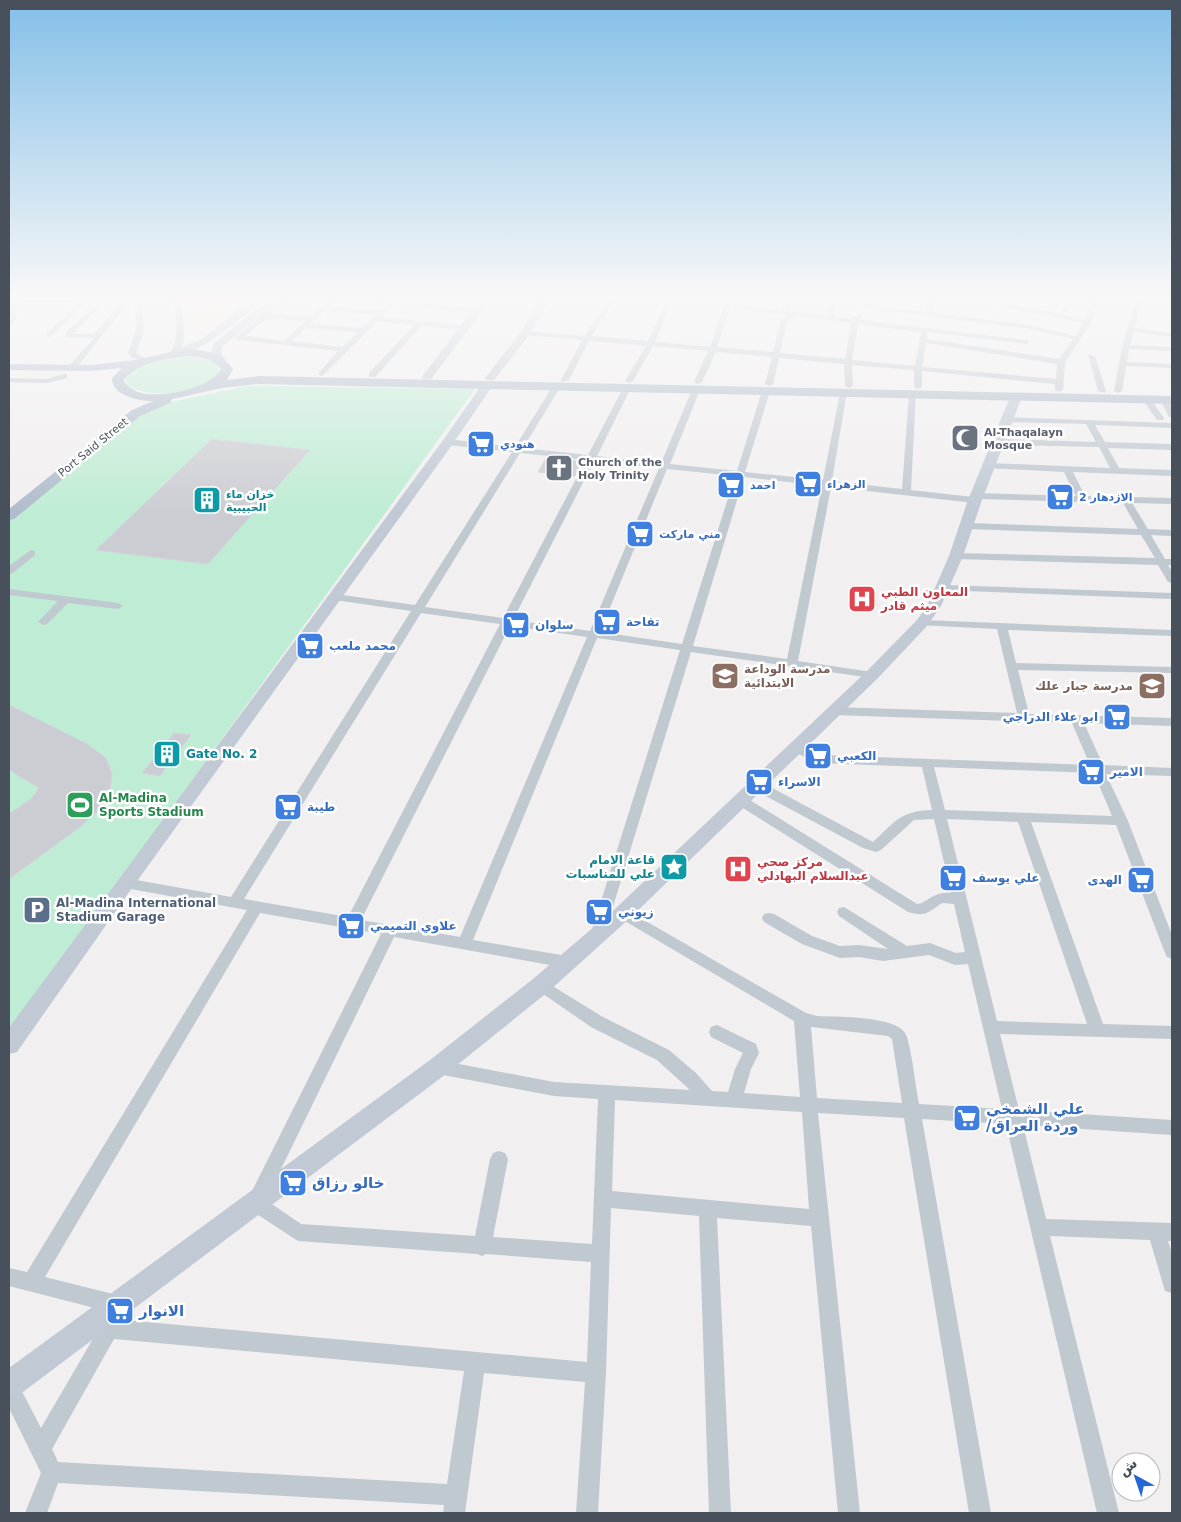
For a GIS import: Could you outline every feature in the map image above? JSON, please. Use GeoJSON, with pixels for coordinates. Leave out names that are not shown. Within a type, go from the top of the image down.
{"type":"FeatureCollection","features":[{"type":"Feature","properties":{"kind":"main road"},"geometry":{"type":"LineString","coordinates":[[56,371],[100,380],[124,398],[141,395],[159,397],[186,394],[207,388],[259,380],[488,381],[916,391],[1146,400],[1169,398]]}},
{"type":"Feature","properties":{"kind":"main road"},"geometry":{"type":"LineString","coordinates":[[9,375],[75,371]]}},
{"type":"Feature","properties":{"kind":"main road"},"geometry":{"type":"LineString","coordinates":[[124,371],[118,378],[124,398]]}},
{"type":"Feature","properties":{"kind":"main road"},"geometry":{"type":"LineString","coordinates":[[207,388],[222,378],[226,374],[225,371]]}},
{"type":"Feature","properties":{"kind":"main road"},"geometry":{"type":"LineString","coordinates":[[246,371],[488,381]]}},
{"type":"Feature","properties":{"kind":"main road"},"geometry":{"type":"LineString","coordinates":[[916,391],[1059,386],[1169,398]]}},
{"type":"Feature","properties":{"kind":"main road","name":"Port Said Street"},"geometry":{"type":"LineString","coordinates":[[9,516],[136,413],[159,402],[186,394]]}},
{"type":"Feature","properties":{"kind":"main road","name":"Port Said Street"},"geometry":{"type":"LineString","coordinates":[[9,500],[124,398]]}},
{"type":"Feature","properties":{"kind":"street"},"geometry":{"type":"LineString","coordinates":[[372,376],[377,371]]}},
{"type":"Feature","properties":{"kind":"street"},"geometry":{"type":"LineString","coordinates":[[426,377],[431,371]]}},
{"type":"Feature","properties":{"kind":"street"},"geometry":{"type":"LineString","coordinates":[[9,1045],[448,442],[496,371]]}},
{"type":"Feature","properties":{"kind":"street"},"geometry":{"type":"LineString","coordinates":[[235,902],[517,449],[568,371]]}},
{"type":"Feature","properties":{"kind":"street"},"geometry":{"type":"LineString","coordinates":[[352,923],[635,371]]}},
{"type":"Feature","properties":{"kind":"street"},"geometry":{"type":"LineString","coordinates":[[464,944],[703,371]]}},
{"type":"Feature","properties":{"kind":"street"},"geometry":{"type":"LineString","coordinates":[[597,936],[772,371]]}},
{"type":"Feature","properties":{"kind":"street"},"geometry":{"type":"LineString","coordinates":[[792,664],[846,389],[847,371]]}},
{"type":"Feature","properties":{"kind":"street"},"geometry":{"type":"LineString","coordinates":[[906,492],[918,371]]}},
{"type":"Feature","properties":{"kind":"street"},"geometry":{"type":"LineString","coordinates":[[942,371],[1059,386],[1060,371]]}},
{"type":"Feature","properties":{"kind":"street"},"geometry":{"type":"LineString","coordinates":[[1096,371],[1102,391]]}},
{"type":"Feature","properties":{"kind":"street"},"geometry":{"type":"LineString","coordinates":[[1118,392],[1122,371]]}},
{"type":"Feature","properties":{"kind":"street"},"geometry":{"type":"LineString","coordinates":[[9,380],[47,381],[67,372]]}},
{"type":"Feature","properties":{"kind":"street"},"geometry":{"type":"LineString","coordinates":[[36,1513],[52,1472],[9,1386],[438,1067],[541,985],[623,913],[872,676],[922,623],[943,588],[1016,396]]}},
{"type":"Feature","properties":{"kind":"street"},"geometry":{"type":"LineString","coordinates":[[1169,398],[1172,415]]}},
{"type":"Feature","properties":{"kind":"street"},"geometry":{"type":"LineString","coordinates":[[1146,400],[1160,418]]}},
{"type":"Feature","properties":{"kind":"street"},"geometry":{"type":"LineString","coordinates":[[1007,419],[1172,425]]}},
{"type":"Feature","properties":{"kind":"street"},"geometry":{"type":"LineString","coordinates":[[1089,422],[1116,471]]}},
{"type":"Feature","properties":{"kind":"street"},"geometry":{"type":"LineString","coordinates":[[448,442],[826,484],[976,498],[1172,501]]}},
{"type":"Feature","properties":{"kind":"street"},"geometry":{"type":"LineString","coordinates":[[998,442],[1172,447]]}},
{"type":"Feature","properties":{"kind":"street"},"geometry":{"type":"LineString","coordinates":[[989,466],[1172,473]]}},
{"type":"Feature","properties":{"kind":"street"},"geometry":{"type":"LineString","coordinates":[[1067,469],[1082,499]]}},
{"type":"Feature","properties":{"kind":"street"},"geometry":{"type":"LineString","coordinates":[[1126,500],[1144,532],[1167,562],[1172,580]]}},
{"type":"Feature","properties":{"kind":"street"},"geometry":{"type":"LineString","coordinates":[[967,526],[1172,533]]}},
{"type":"Feature","properties":{"kind":"street"},"geometry":{"type":"LineString","coordinates":[[9,571],[31,553]]}},
{"type":"Feature","properties":{"kind":"street"},"geometry":{"type":"LineString","coordinates":[[956,556],[1167,562]]}},
{"type":"Feature","properties":{"kind":"street"},"geometry":{"type":"LineString","coordinates":[[943,588],[1172,596]]}},
{"type":"Feature","properties":{"kind":"street"},"geometry":{"type":"LineString","coordinates":[[9,592],[118,606]]}},
{"type":"Feature","properties":{"kind":"street"},"geometry":{"type":"LineString","coordinates":[[334,598],[872,676]]}},
{"type":"Feature","properties":{"kind":"street"},"geometry":{"type":"LineString","coordinates":[[43,622],[66,599]]}},
{"type":"Feature","properties":{"kind":"street"},"geometry":{"type":"LineString","coordinates":[[922,623],[1172,632]]}},
{"type":"Feature","properties":{"kind":"street"},"geometry":{"type":"LineString","coordinates":[[1002,626],[1024,718]]}},
{"type":"Feature","properties":{"kind":"street"},"geometry":{"type":"LineString","coordinates":[[1012,666],[1172,670]]}},
{"type":"Feature","properties":{"kind":"street"},"geometry":{"type":"LineString","coordinates":[[834,711],[1172,722]]}},
{"type":"Feature","properties":{"kind":"street"},"geometry":{"type":"LineString","coordinates":[[1076,719],[1121,821],[1172,953]]}},
{"type":"Feature","properties":{"kind":"street"},"geometry":{"type":"LineString","coordinates":[[795,748],[819,759],[1172,772]]}},
{"type":"Feature","properties":{"kind":"street"},"geometry":{"type":"LineString","coordinates":[[927,763],[1108,1513]]}},
{"type":"Feature","properties":{"kind":"street"},"geometry":{"type":"LineString","coordinates":[[756,785],[868,846],[876,847],[909,817],[916,815],[940,814],[1121,821]]}},
{"type":"Feature","properties":{"kind":"street"},"geometry":{"type":"LineString","coordinates":[[740,800],[913,908],[921,911],[926,910],[936,900],[941,898],[961,899]]}},
{"type":"Feature","properties":{"kind":"street"},"geometry":{"type":"LineString","coordinates":[[1023,817],[1097,1029]]}},
{"type":"Feature","properties":{"kind":"street"},"geometry":{"type":"LineString","coordinates":[[126,882],[568,962]]}},
{"type":"Feature","properties":{"kind":"street"},"geometry":{"type":"LineString","coordinates":[[31,1284],[257,906]]}},
{"type":"Feature","properties":{"kind":"street"},"geometry":{"type":"LineString","coordinates":[[844,912],[903,951]]}},
{"type":"Feature","properties":{"kind":"street"},"geometry":{"type":"LineString","coordinates":[[623,913],[802,1018],[817,1022],[886,1028],[894,1031],[899,1036],[980,1513]]}},
{"type":"Feature","properties":{"kind":"street"},"geometry":{"type":"LineString","coordinates":[[769,918],[807,940],[832,950],[859,951],[884,955],[903,951],[930,949],[955,959],[975,958]]}},
{"type":"Feature","properties":{"kind":"street"},"geometry":{"type":"LineString","coordinates":[[255,1202],[281,1153],[390,930]]}},
{"type":"Feature","properties":{"kind":"street"},"geometry":{"type":"LineString","coordinates":[[541,985],[597,1022],[663,1055],[690,1078],[707,1098]]}},
{"type":"Feature","properties":{"kind":"street"},"geometry":{"type":"LineString","coordinates":[[802,1018],[819,1218],[848,1513]]}},
{"type":"Feature","properties":{"kind":"street"},"geometry":{"type":"LineString","coordinates":[[992,1028],[1097,1029],[1172,1033]]}},
{"type":"Feature","properties":{"kind":"street"},"geometry":{"type":"LineString","coordinates":[[717,1032],[750,1049],[751,1053],[743,1069],[734,1100]]}},
{"type":"Feature","properties":{"kind":"street"},"geometry":{"type":"LineString","coordinates":[[438,1067],[554,1089],[1172,1127]]}},
{"type":"Feature","properties":{"kind":"street"},"geometry":{"type":"LineString","coordinates":[[587,1513],[596,1373],[607,1092]]}},
{"type":"Feature","properties":{"kind":"street"},"geometry":{"type":"LineString","coordinates":[[482,1247],[499,1159]]}},
{"type":"Feature","properties":{"kind":"street"},"geometry":{"type":"LineString","coordinates":[[603,1199],[819,1218]]}},
{"type":"Feature","properties":{"kind":"street"},"geometry":{"type":"LineString","coordinates":[[255,1202],[298,1232],[482,1247],[601,1254]]}},
{"type":"Feature","properties":{"kind":"street"},"geometry":{"type":"LineString","coordinates":[[708,1208],[720,1513]]}},
{"type":"Feature","properties":{"kind":"street"},"geometry":{"type":"LineString","coordinates":[[1039,1228],[1164,1232],[1172,1284]]}},
{"type":"Feature","properties":{"kind":"street"},"geometry":{"type":"LineString","coordinates":[[9,1277],[31,1284],[118,1304]]}},
{"type":"Feature","properties":{"kind":"street"},"geometry":{"type":"LineString","coordinates":[[87,1327],[596,1373]]}},
{"type":"Feature","properties":{"kind":"street"},"geometry":{"type":"LineString","coordinates":[[40,1449],[110,1329]]}},
{"type":"Feature","properties":{"kind":"street"},"geometry":{"type":"LineString","coordinates":[[52,1472],[456,1504],[476,1363]]}},
{"type":"Feature","properties":{"kind":"green space"},"geometry":{"type":"Polygon","coordinates":[[[131,371],[219,371],[214,379],[203,385],[190,390],[160,394],[134,388],[125,382],[127,375],[131,371]]]}},
{"type":"Feature","properties":{"kind":"green space"},"geometry":{"type":"Polygon","coordinates":[[[247,386],[475,389],[9,1033],[9,516],[118,426],[166,403],[247,386]]]}},
{"type":"Feature","properties":{"kind":"building","name":"خزان ماء الحبيبية"},"geometry":{"type":"Polygon","coordinates":[[[212,439],[310,450],[208,564],[96,550],[212,439]]]}},
{"type":"Feature","properties":{"kind":"building","name":"Church of the Holy Trinity"},"geometry":{"type":"Polygon","coordinates":[[[546,458],[581,461],[575,476],[538,472],[546,458]]]}},
{"type":"Feature","properties":{"kind":"building"},"geometry":{"type":"Polygon","coordinates":[[[9,705],[87,744],[106,758],[112,774],[110,792],[99,810],[80,827],[9,879],[9,814],[32,798],[39,788],[9,770],[9,705]]]}},
{"type":"Feature","properties":{"kind":"building","name":"Gate No. 2"},"geometry":{"type":"Polygon","coordinates":[[[174,733],[191,735],[160,776],[142,773],[174,733]]]}},
{"type":"Feature","properties":{"kind":"place","name":"Al-Thaqalayn Mosque"},"geometry":{"type":"Point","coordinates":[965,438]}},
{"type":"Feature","properties":{"kind":"place","name":"هنودي"},"geometry":{"type":"Point","coordinates":[481,444]}},
{"type":"Feature","properties":{"kind":"place","name":"Church of the Holy Trinity"},"geometry":{"type":"Point","coordinates":[559,468]}},
{"type":"Feature","properties":{"kind":"place","name":"الزهراء"},"geometry":{"type":"Point","coordinates":[808,484]}},
{"type":"Feature","properties":{"kind":"place","name":"احمد"},"geometry":{"type":"Point","coordinates":[731,485]}},
{"type":"Feature","properties":{"kind":"place","name":"الازدهار 2"},"geometry":{"type":"Point","coordinates":[1060,497]}},
{"type":"Feature","properties":{"kind":"place","name":"خزان ماء الحبيبية"},"geometry":{"type":"Point","coordinates":[207,500]}},
{"type":"Feature","properties":{"kind":"place","name":"مني ماركت"},"geometry":{"type":"Point","coordinates":[640,534]}},
{"type":"Feature","properties":{"kind":"place","name":"المعاون الطبي ميثم قادر"},"geometry":{"type":"Point","coordinates":[862,599]}},
{"type":"Feature","properties":{"kind":"place","name":"تفاحة"},"geometry":{"type":"Point","coordinates":[607,622]}},
{"type":"Feature","properties":{"kind":"place","name":"سلوان"},"geometry":{"type":"Point","coordinates":[516,625]}},
{"type":"Feature","properties":{"kind":"place","name":"محمد ملعب"},"geometry":{"type":"Point","coordinates":[310,646]}},
{"type":"Feature","properties":{"kind":"place","name":"مدرسة الوداعة الابتدائية"},"geometry":{"type":"Point","coordinates":[725,676]}},
{"type":"Feature","properties":{"kind":"place","name":"مدرسة جبار علك"},"geometry":{"type":"Point","coordinates":[1152,686]}},
{"type":"Feature","properties":{"kind":"place","name":"ابو علاء الدراجي"},"geometry":{"type":"Point","coordinates":[1117,717]}},
{"type":"Feature","properties":{"kind":"place","name":"Gate No. 2"},"geometry":{"type":"Point","coordinates":[167,754]}},
{"type":"Feature","properties":{"kind":"place","name":"الكعبي"},"geometry":{"type":"Point","coordinates":[818,756]}},
{"type":"Feature","properties":{"kind":"place","name":"الامير"},"geometry":{"type":"Point","coordinates":[1091,772]}},
{"type":"Feature","properties":{"kind":"place","name":"الاسراء"},"geometry":{"type":"Point","coordinates":[759,782]}},
{"type":"Feature","properties":{"kind":"place","name":"Al-Madina Sports Stadium"},"geometry":{"type":"Point","coordinates":[80,805]}},
{"type":"Feature","properties":{"kind":"place","name":"طيبة"},"geometry":{"type":"Point","coordinates":[288,807]}},
{"type":"Feature","properties":{"kind":"place","name":"قاعة الامام علي للمناسبات"},"geometry":{"type":"Point","coordinates":[674,867]}},
{"type":"Feature","properties":{"kind":"place","name":"مركز صحي عبدالسلام البهادلي"},"geometry":{"type":"Point","coordinates":[738,869]}},
{"type":"Feature","properties":{"kind":"place","name":"علي يوسف"},"geometry":{"type":"Point","coordinates":[953,878]}},
{"type":"Feature","properties":{"kind":"place","name":"الهدى"},"geometry":{"type":"Point","coordinates":[1141,880]}},
{"type":"Feature","properties":{"kind":"place","name":"Al-Madina International Stadium Garage"},"geometry":{"type":"Point","coordinates":[37,910]}},
{"type":"Feature","properties":{"kind":"place","name":"زيوني"},"geometry":{"type":"Point","coordinates":[599,912]}},
{"type":"Feature","properties":{"kind":"place","name":"علاوي التميمي"},"geometry":{"type":"Point","coordinates":[351,926]}},
{"type":"Feature","properties":{"kind":"place","name":"علي الشمخي /وردة العراق"},"geometry":{"type":"Point","coordinates":[967,1118]}},
{"type":"Feature","properties":{"kind":"place","name":"خالو رزاق"},"geometry":{"type":"Point","coordinates":[293,1183]}},
{"type":"Feature","properties":{"kind":"place","name":"الانوار"},"geometry":{"type":"Point","coordinates":[120,1311]}}]}
